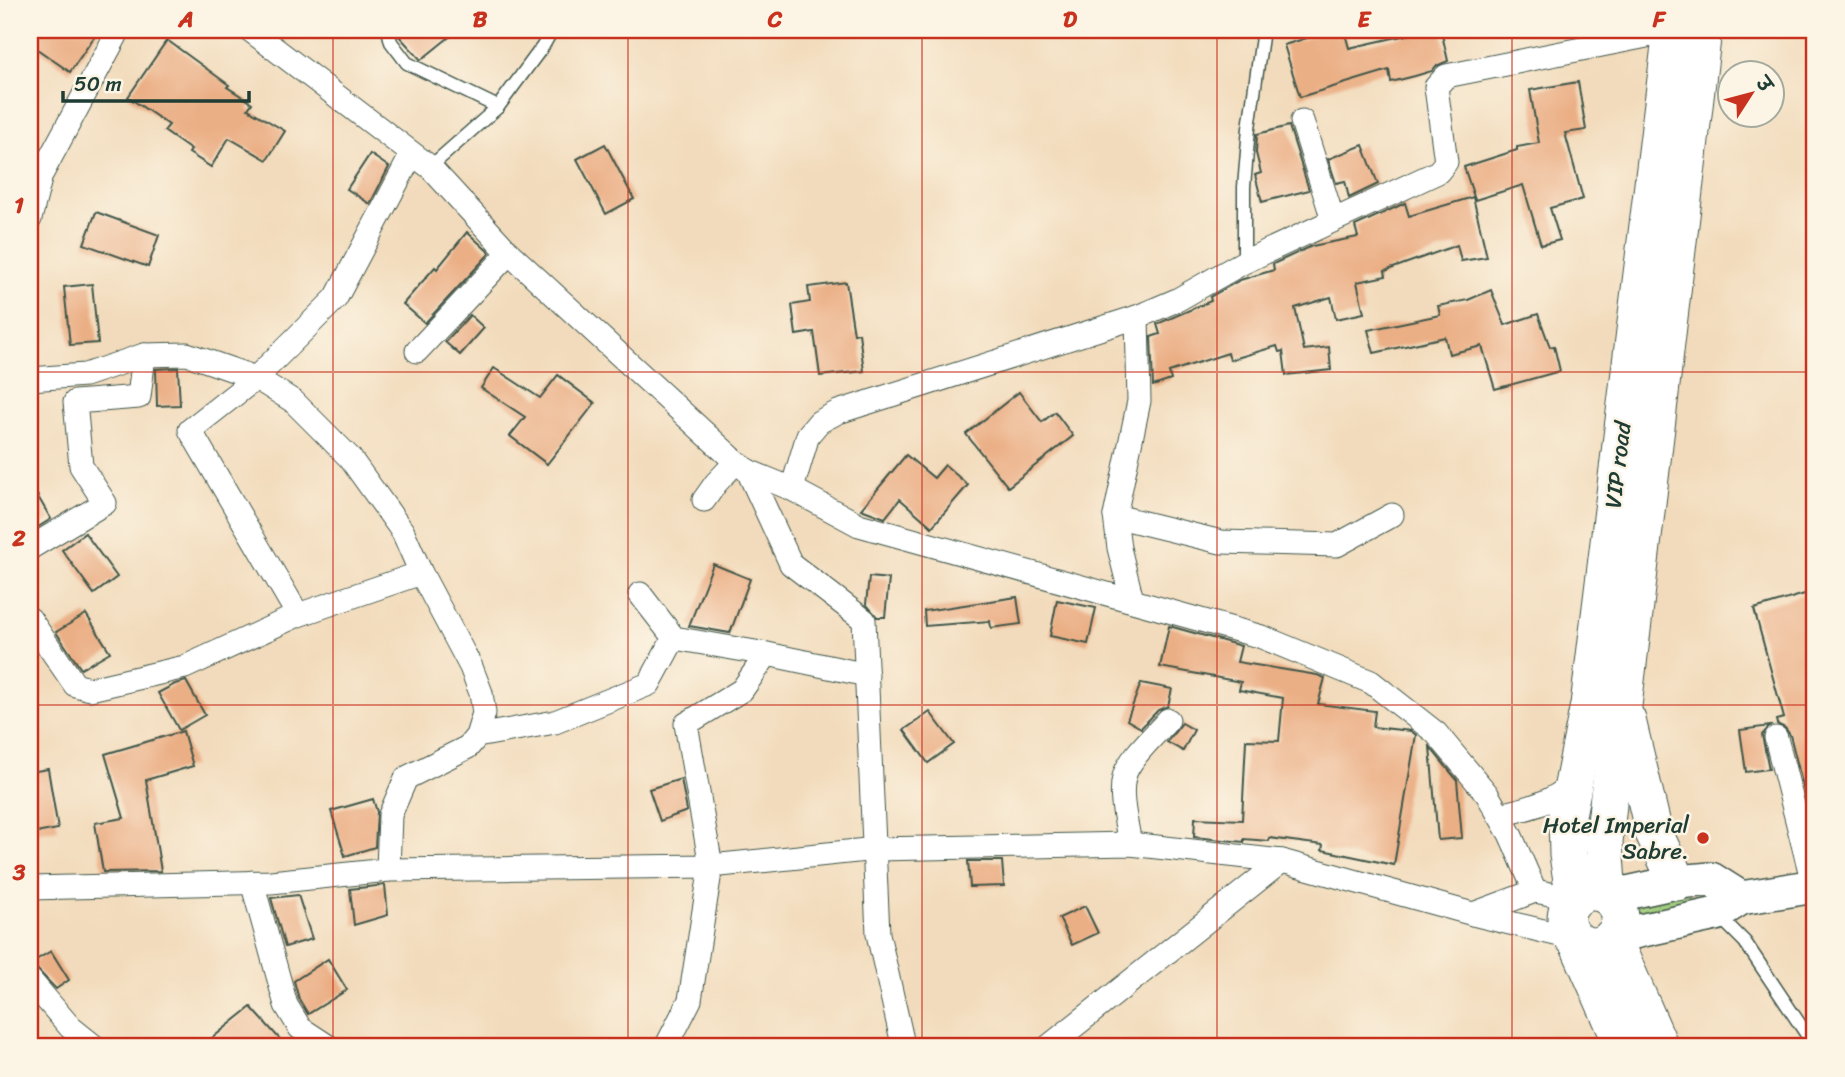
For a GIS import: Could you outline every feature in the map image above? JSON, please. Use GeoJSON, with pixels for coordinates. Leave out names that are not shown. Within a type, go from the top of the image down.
{"type":"FeatureCollection","features":[{"type":"Feature","properties":{"kind":"main road","name":"VIP road"},"geometry":{"type":"LineString","coordinates":[[1592,898],[1604,842],[1623,706],[1682,30]]}},
{"type":"Feature","properties":{"kind":"main road","name":"VIP road"},"geometry":{"type":"LineString","coordinates":[[1592,898],[1568,855],[1567,815],[1588,705],[1682,30]]}},
{"type":"Feature","properties":{"kind":"main road"},"geometry":{"type":"LineString","coordinates":[[1623,706],[1654,833],[1677,882]]}},
{"type":"Feature","properties":{"kind":"main road"},"geometry":{"type":"LineString","coordinates":[[1576,939],[1592,945],[1601,944],[1612,937],[1619,919],[1614,903],[1592,898],[1566,914],[1570,932],[1576,939],[1624,1047]]}},
{"type":"Feature","properties":{"kind":"main road"},"geometry":{"type":"LineString","coordinates":[[1612,937],[1660,1047]]}},
{"type":"Feature","properties":{"kind":"street"},"geometry":{"type":"LineString","coordinates":[[30,219],[41,175],[119,30]]}},
{"type":"Feature","properties":{"kind":"street"},"geometry":{"type":"LineString","coordinates":[[250,30],[421,161],[509,253],[742,467],[792,489],[859,525],[1262,637],[1371,682],[1436,733],[1487,794],[1535,891]]}},
{"type":"Feature","properties":{"kind":"street"},"geometry":{"type":"LineString","coordinates":[[792,489],[808,435],[819,422],[838,412],[1137,317],[1177,300],[1244,262],[1443,167],[1446,162],[1436,87],[1446,76],[1682,30]]}},
{"type":"Feature","properties":{"kind":"street"},"geometry":{"type":"LineString","coordinates":[[1303,121],[1333,220]]}},
{"type":"Feature","properties":{"kind":"street"},"geometry":{"type":"LineString","coordinates":[[298,615],[190,429],[256,378],[336,298],[421,161]]}},
{"type":"Feature","properties":{"kind":"street"},"geometry":{"type":"LineString","coordinates":[[417,351],[509,253]]}},
{"type":"Feature","properties":{"kind":"street"},"geometry":{"type":"LineString","coordinates":[[1132,600],[1119,548],[1115,516],[1139,401],[1137,317]]}},
{"type":"Feature","properties":{"kind":"street"},"geometry":{"type":"LineString","coordinates":[[30,379],[85,375],[144,355],[187,354],[256,378],[293,401],[350,458],[403,532],[421,573],[471,667],[481,693],[484,713],[477,736],[468,747],[406,778],[390,815],[388,870]]}},
{"type":"Feature","properties":{"kind":"street"},"geometry":{"type":"LineString","coordinates":[[30,548],[104,503],[81,466],[75,402],[139,397],[144,355]]}},
{"type":"Feature","properties":{"kind":"street"},"geometry":{"type":"LineString","coordinates":[[704,499],[716,483],[742,467]]}},
{"type":"Feature","properties":{"kind":"street"},"geometry":{"type":"LineString","coordinates":[[742,467],[791,564],[864,620],[878,934],[902,1040]]}},
{"type":"Feature","properties":{"kind":"street"},"geometry":{"type":"LineString","coordinates":[[1115,516],[1221,542],[1337,545],[1392,515]]}},
{"type":"Feature","properties":{"kind":"street"},"geometry":{"type":"LineString","coordinates":[[30,619],[75,685],[90,689],[185,667],[298,615],[421,573]]}},
{"type":"Feature","properties":{"kind":"street"},"geometry":{"type":"LineString","coordinates":[[640,594],[674,638],[867,675]]}},
{"type":"Feature","properties":{"kind":"street"},"geometry":{"type":"LineString","coordinates":[[477,736],[555,722],[649,684],[674,638]]}},
{"type":"Feature","properties":{"kind":"street"},"geometry":{"type":"LineString","coordinates":[[666,1047],[690,1000],[711,866],[686,724],[742,690],[767,654]]}},
{"type":"Feature","properties":{"kind":"street"},"geometry":{"type":"LineString","coordinates":[[1130,844],[1123,779],[1133,761],[1168,720]]}},
{"type":"Feature","properties":{"kind":"street"},"geometry":{"type":"LineString","coordinates":[[1612,937],[1729,906],[1815,887],[1776,738]]}},
{"type":"Feature","properties":{"kind":"street"},"geometry":{"type":"LineString","coordinates":[[1499,815],[1541,805],[1574,783]]}},
{"type":"Feature","properties":{"kind":"street"},"geometry":{"type":"LineString","coordinates":[[30,888],[252,882],[388,870],[711,866],[876,849],[1130,844],[1282,861],[1473,914],[1576,939]]}},
{"type":"Feature","properties":{"kind":"street"},"geometry":{"type":"LineString","coordinates":[[1048,1047],[1282,861]]}},
{"type":"Feature","properties":{"kind":"street"},"geometry":{"type":"LineString","coordinates":[[1473,914],[1535,891],[1592,898],[1677,882],[1711,879],[1729,906]]}},
{"type":"Feature","properties":{"kind":"street"},"geometry":{"type":"LineString","coordinates":[[252,882],[286,1005],[300,1028],[329,1047]]}},
{"type":"Feature","properties":{"kind":"street"},"geometry":{"type":"LineString","coordinates":[[30,980],[70,1027],[95,1047]]}},
{"type":"Feature","properties":{"kind":"lane"},"geometry":{"type":"LineString","coordinates":[[388,30],[391,42],[407,63],[498,107]]}},
{"type":"Feature","properties":{"kind":"lane"},"geometry":{"type":"LineString","coordinates":[[421,161],[498,107],[552,30]]}},
{"type":"Feature","properties":{"kind":"lane"},"geometry":{"type":"LineString","coordinates":[[1244,262],[1244,187],[1249,128],[1263,30]]}},
{"type":"Feature","properties":{"kind":"lane"},"geometry":{"type":"LineString","coordinates":[[1729,906],[1745,942],[1815,1047]]}},
{"type":"Feature","properties":{"kind":"green space"},"geometry":{"type":"Polygon","coordinates":[[[1629,884],[1698,896],[1640,920],[1629,884]]]}},
{"type":"Feature","properties":{"kind":"building"},"geometry":{"type":"Polygon","coordinates":[[[30,30],[99,30],[70,72],[30,44],[30,30]]]}},
{"type":"Feature","properties":{"kind":"building"},"geometry":{"type":"Polygon","coordinates":[[[397,30],[458,30],[421,60],[398,35],[397,30]]]}},
{"type":"Feature","properties":{"kind":"building"},"geometry":{"type":"Polygon","coordinates":[[[1333,30],[1344,30],[1349,48],[1411,34],[1410,30],[1441,30],[1448,61],[1436,66],[1432,71],[1391,82],[1389,70],[1300,97],[1284,45],[1333,30]]]}},
{"type":"Feature","properties":{"kind":"building"},"geometry":{"type":"Polygon","coordinates":[[[167,40],[252,103],[248,109],[285,131],[267,160],[229,138],[211,167],[189,153],[191,150],[164,131],[169,125],[128,97],[167,40]]]}},
{"type":"Feature","properties":{"kind":"building"},"geometry":{"type":"Polygon","coordinates":[[[1578,82],[1586,130],[1565,133],[1583,199],[1550,208],[1560,240],[1541,245],[1523,185],[1475,200],[1464,167],[1517,150],[1517,147],[1539,143],[1530,90],[1578,82]]]}},
{"type":"Feature","properties":{"kind":"building"},"geometry":{"type":"Polygon","coordinates":[[[1289,126],[1309,190],[1262,202],[1255,175],[1261,173],[1256,153],[1257,134],[1289,126]]]}},
{"type":"Feature","properties":{"kind":"building"},"geometry":{"type":"Polygon","coordinates":[[[605,144],[634,199],[606,214],[577,159],[605,144]]]}},
{"type":"Feature","properties":{"kind":"building"},"geometry":{"type":"Polygon","coordinates":[[[1363,145],[1378,184],[1349,198],[1345,181],[1336,183],[1328,159],[1363,145]]]}},
{"type":"Feature","properties":{"kind":"building"},"geometry":{"type":"Polygon","coordinates":[[[370,154],[389,167],[370,204],[347,189],[370,154]]]}},
{"type":"Feature","properties":{"kind":"building"},"geometry":{"type":"Polygon","coordinates":[[[1473,197],[1487,257],[1461,261],[1457,245],[1385,271],[1386,276],[1357,282],[1364,313],[1336,319],[1331,297],[1295,308],[1304,350],[1329,347],[1331,370],[1286,375],[1283,351],[1279,352],[1277,346],[1230,360],[1228,353],[1169,372],[1171,380],[1153,386],[1151,337],[1160,334],[1157,324],[1211,301],[1210,297],[1240,280],[1274,270],[1273,264],[1312,246],[1358,237],[1355,226],[1405,203],[1409,216],[1473,197]]]}},
{"type":"Feature","properties":{"kind":"building"},"geometry":{"type":"Polygon","coordinates":[[[96,212],[159,235],[148,267],[84,244],[96,212]]]}},
{"type":"Feature","properties":{"kind":"building"},"geometry":{"type":"Polygon","coordinates":[[[467,232],[490,253],[425,323],[403,304],[435,267],[437,269],[467,232]]]}},
{"type":"Feature","properties":{"kind":"building"},"geometry":{"type":"Polygon","coordinates":[[[846,282],[854,334],[859,333],[864,371],[820,376],[814,332],[796,335],[792,305],[810,302],[808,287],[846,282]]]}},
{"type":"Feature","properties":{"kind":"building"},"geometry":{"type":"Polygon","coordinates":[[[92,284],[98,343],[70,345],[64,287],[92,284]]]}},
{"type":"Feature","properties":{"kind":"building"},"geometry":{"type":"Polygon","coordinates":[[[1491,290],[1505,325],[1538,314],[1550,347],[1554,346],[1560,371],[1495,389],[1482,346],[1449,354],[1445,337],[1374,353],[1368,330],[1440,315],[1438,306],[1468,300],[1491,290]]]}},
{"type":"Feature","properties":{"kind":"building"},"geometry":{"type":"Polygon","coordinates":[[[470,315],[484,328],[460,355],[445,342],[470,315]]]}},
{"type":"Feature","properties":{"kind":"building"},"geometry":{"type":"Polygon","coordinates":[[[178,368],[180,405],[157,406],[156,369],[178,368]]]}},
{"type":"Feature","properties":{"kind":"building"},"geometry":{"type":"Polygon","coordinates":[[[494,368],[540,398],[558,375],[595,403],[547,464],[510,436],[525,417],[481,388],[494,368]]]}},
{"type":"Feature","properties":{"kind":"building"},"geometry":{"type":"Polygon","coordinates":[[[1019,392],[1042,422],[1055,412],[1073,436],[1008,487],[966,434],[1019,392]]]}},
{"type":"Feature","properties":{"kind":"building"},"geometry":{"type":"Polygon","coordinates":[[[906,455],[934,478],[945,465],[968,485],[932,527],[900,499],[885,518],[861,509],[906,455]]]}},
{"type":"Feature","properties":{"kind":"building"},"geometry":{"type":"Polygon","coordinates":[[[30,483],[51,519],[30,532],[30,483]]]}},
{"type":"Feature","properties":{"kind":"building"},"geometry":{"type":"Polygon","coordinates":[[[85,533],[117,577],[94,594],[62,550],[85,533]]]}},
{"type":"Feature","properties":{"kind":"building"},"geometry":{"type":"Polygon","coordinates":[[[713,564],[750,579],[730,633],[689,626],[713,564]]]}},
{"type":"Feature","properties":{"kind":"building"},"geometry":{"type":"Polygon","coordinates":[[[869,577],[889,579],[885,617],[877,617],[866,604],[869,577]]]}},
{"type":"Feature","properties":{"kind":"building"},"geometry":{"type":"Polygon","coordinates":[[[1808,593],[1815,618],[1815,826],[1790,735],[1785,728],[1777,724],[1776,720],[1784,718],[1754,609],[1808,593]]]}},
{"type":"Feature","properties":{"kind":"building"},"geometry":{"type":"Polygon","coordinates":[[[1017,597],[1021,624],[991,628],[990,621],[925,626],[924,611],[1017,597]]]}},
{"type":"Feature","properties":{"kind":"building"},"geometry":{"type":"Polygon","coordinates":[[[1057,600],[1096,608],[1088,644],[1050,636],[1057,600]]]}},
{"type":"Feature","properties":{"kind":"building"},"geometry":{"type":"Polygon","coordinates":[[[86,614],[110,652],[81,669],[56,632],[86,614]]]}},
{"type":"Feature","properties":{"kind":"building"},"geometry":{"type":"Polygon","coordinates":[[[1169,626],[1241,646],[1237,662],[1325,678],[1318,704],[1375,711],[1373,727],[1411,731],[1416,735],[1394,865],[1322,850],[1323,845],[1269,838],[1269,841],[1244,839],[1244,842],[1194,837],[1195,818],[1242,820],[1246,740],[1279,741],[1283,698],[1239,690],[1241,682],[1160,667],[1169,626]]]}},
{"type":"Feature","properties":{"kind":"building"},"geometry":{"type":"Polygon","coordinates":[[[186,681],[205,715],[179,730],[158,693],[186,681]]]}},
{"type":"Feature","properties":{"kind":"building"},"geometry":{"type":"Polygon","coordinates":[[[1141,683],[1172,689],[1168,706],[1158,710],[1141,728],[1127,720],[1141,683]]]}},
{"type":"Feature","properties":{"kind":"building"},"geometry":{"type":"Polygon","coordinates":[[[930,712],[954,744],[928,763],[904,730],[930,712]]]}},
{"type":"Feature","properties":{"kind":"building"},"geometry":{"type":"Polygon","coordinates":[[[1182,723],[1194,730],[1183,751],[1167,742],[1182,723]]]}},
{"type":"Feature","properties":{"kind":"building"},"geometry":{"type":"Polygon","coordinates":[[[1770,726],[1762,735],[1769,769],[1746,772],[1740,730],[1770,726]]]}},
{"type":"Feature","properties":{"kind":"building"},"geometry":{"type":"Polygon","coordinates":[[[183,731],[193,766],[146,780],[161,871],[103,872],[95,823],[124,818],[105,754],[183,731]]]}},
{"type":"Feature","properties":{"kind":"building"},"geometry":{"type":"Polygon","coordinates":[[[1430,747],[1457,780],[1462,838],[1438,840],[1430,747]]]}},
{"type":"Feature","properties":{"kind":"building"},"geometry":{"type":"Polygon","coordinates":[[[48,769],[58,829],[30,834],[30,772],[48,769]]]}},
{"type":"Feature","properties":{"kind":"building"},"geometry":{"type":"Polygon","coordinates":[[[681,779],[687,811],[660,821],[649,789],[681,779]]]}},
{"type":"Feature","properties":{"kind":"building"},"geometry":{"type":"Polygon","coordinates":[[[373,799],[377,812],[375,847],[345,856],[331,811],[373,799]]]}},
{"type":"Feature","properties":{"kind":"building"},"geometry":{"type":"Polygon","coordinates":[[[968,861],[1002,861],[1004,886],[970,887],[968,861]]]}},
{"type":"Feature","properties":{"kind":"building"},"geometry":{"type":"Polygon","coordinates":[[[385,885],[388,915],[354,925],[350,889],[385,885]]]}},
{"type":"Feature","properties":{"kind":"building"},"geometry":{"type":"Polygon","coordinates":[[[298,895],[312,939],[285,947],[271,898],[298,895]]]}},
{"type":"Feature","properties":{"kind":"building"},"geometry":{"type":"Polygon","coordinates":[[[1085,906],[1098,933],[1072,945],[1059,918],[1085,906]]]}},
{"type":"Feature","properties":{"kind":"building"},"geometry":{"type":"Polygon","coordinates":[[[51,951],[69,980],[56,989],[31,963],[51,951]]]}},
{"type":"Feature","properties":{"kind":"building"},"geometry":{"type":"Polygon","coordinates":[[[328,959],[347,990],[308,1014],[299,999],[294,981],[328,959]]]}},
{"type":"Feature","properties":{"kind":"building"},"geometry":{"type":"Polygon","coordinates":[[[251,1007],[287,1047],[201,1047],[251,1007]]]}},
{"type":"Feature","properties":{"kind":"place","name":"Hotel Imperial Sabre."},"geometry":{"type":"Point","coordinates":[1703,838]}}]}
